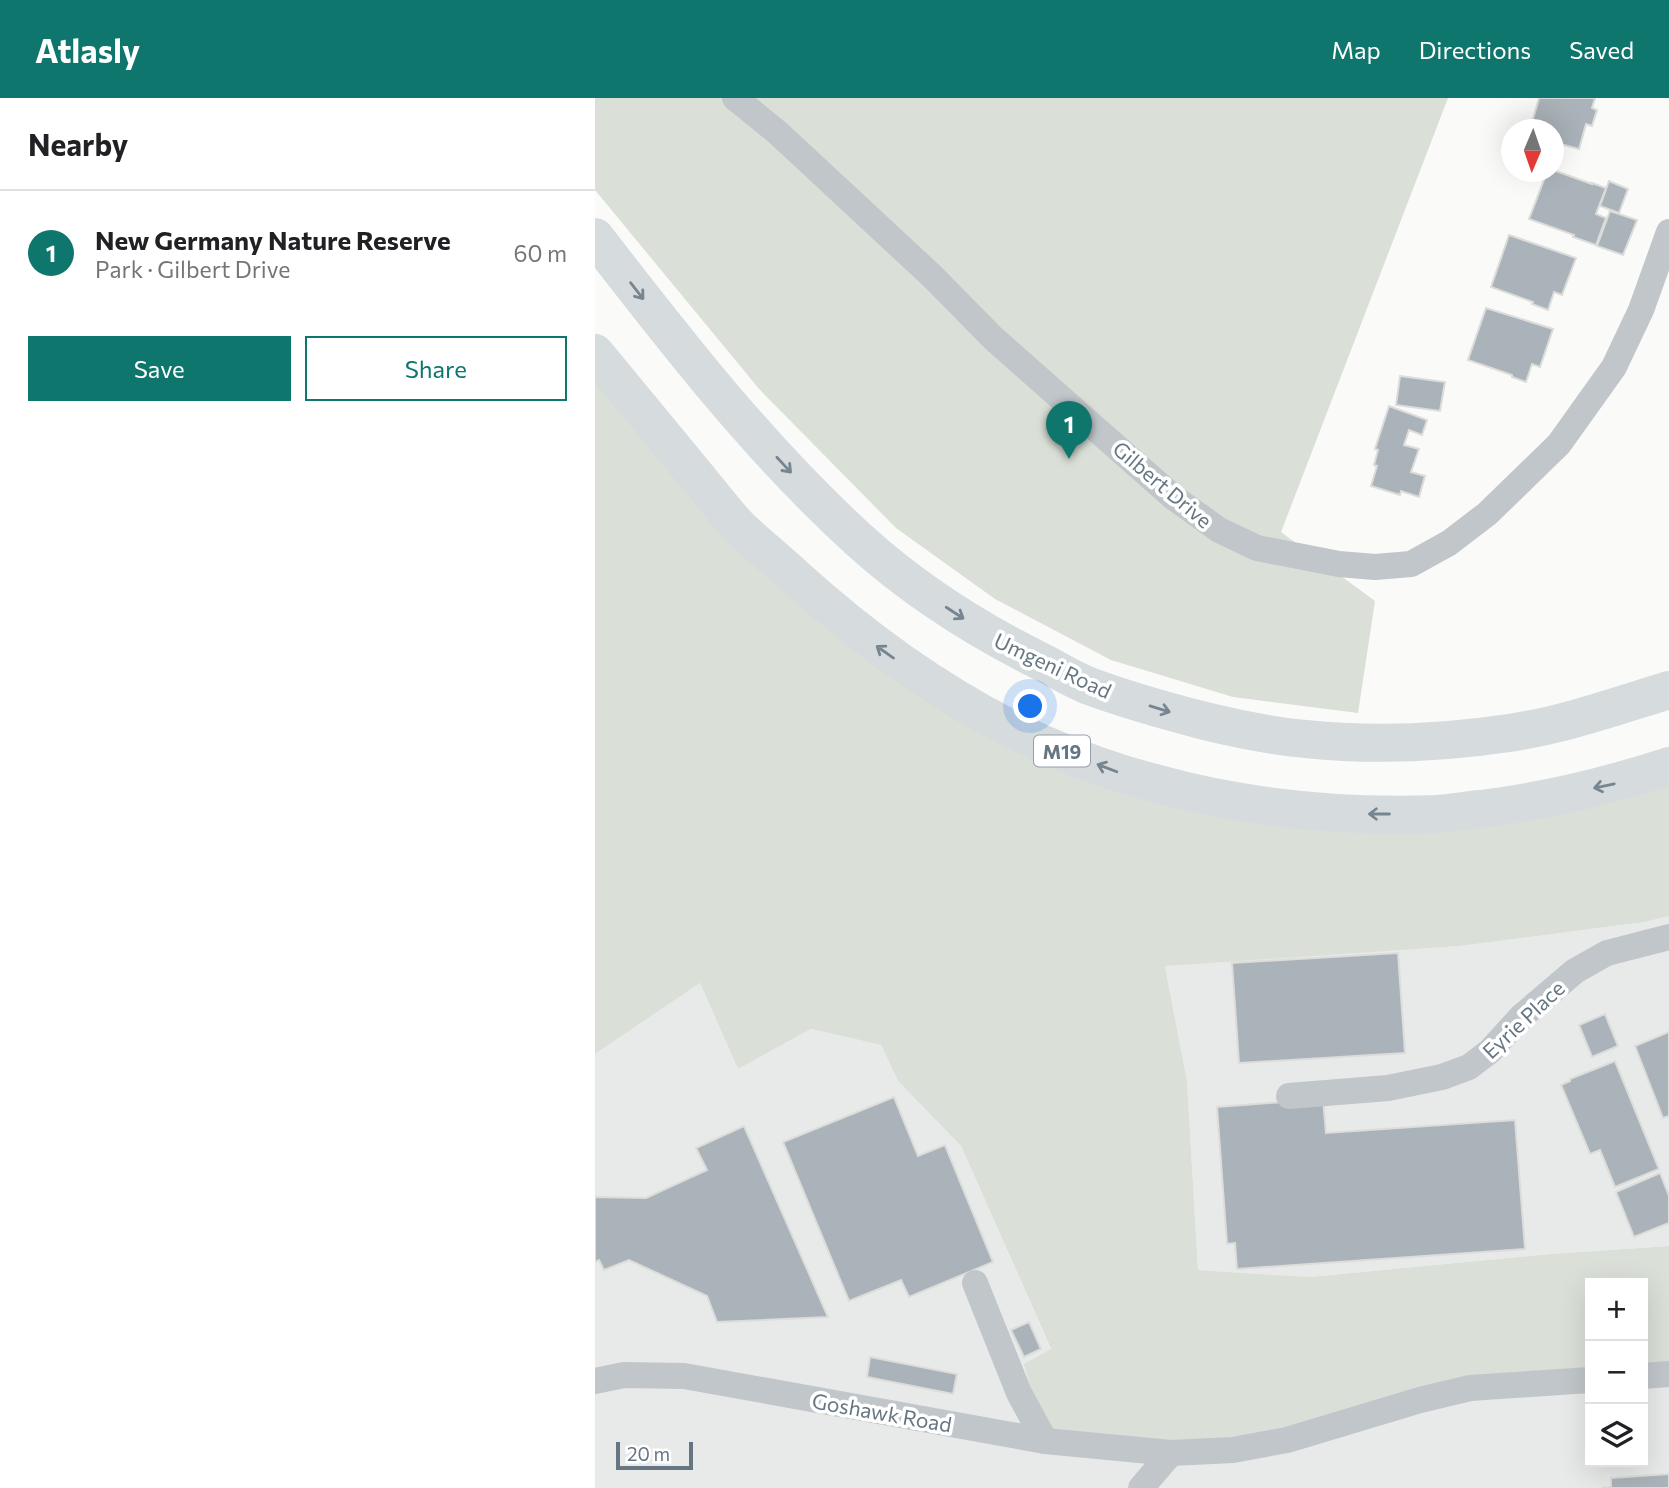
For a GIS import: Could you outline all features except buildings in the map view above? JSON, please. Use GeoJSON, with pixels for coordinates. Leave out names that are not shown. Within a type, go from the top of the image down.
{"type":"FeatureCollection","features":[{"type":"Feature","properties":{"kind":"highway","name":"Umgeni Road"},"geometry":{"type":"LineString","coordinates":[[595,237],[727,401],[808,491],[860,541],[915,587],[996,639],[1088,685],[1162,710],[1234,728],[1303,739],[1376,743],[1445,741],[1511,733],[1566,721],[1669,690]]}},
{"type":"Feature","properties":{"kind":"highway","name":"M19"},"geometry":{"type":"LineString","coordinates":[[595,353],[738,526],[872,642],[923,678],[989,717],[1042,743],[1116,772],[1160,786],[1229,800],[1353,814],[1439,814],[1515,805],[1618,783],[1669,765]]}},
{"type":"Feature","properties":{"kind":"street","name":"Gilbert Drive"},"geometry":{"type":"LineString","coordinates":[[735,98],[777,132],[933,277],[993,338],[1173,497],[1219,530],[1257,548],[1339,564],[1375,567],[1411,564],[1449,543],[1487,514],[1559,444],[1614,367],[1641,310],[1669,232]]}},
{"type":"Feature","properties":{"kind":"street","name":"Eyrie Place"},"geometry":{"type":"LineString","coordinates":[[1289,1096],[1388,1088],[1442,1077],[1469,1067],[1490,1051],[1521,1017],[1575,971],[1607,953],[1669,937]]}},
{"type":"Feature","properties":{"kind":"street"},"geometry":{"type":"LineString","coordinates":[[975,1283],[1019,1393],[1045,1441]]}},
{"type":"Feature","properties":{"kind":"street"},"geometry":{"type":"LineString","coordinates":[[1648,1376],[1669,1374]]}},
{"type":"Feature","properties":{"kind":"street","name":"Goshawk Road"},"geometry":{"type":"LineString","coordinates":[[595,1381],[624,1375],[684,1376],[1045,1441],[1171,1452],[1233,1450],[1287,1440],[1420,1399],[1470,1388],[1585,1380]]}},
{"type":"Feature","properties":{"kind":"street"},"geometry":{"type":"LineString","coordinates":[[1141,1488],[1171,1452]]}},
{"type":"Feature","properties":{"kind":"shaded area"},"geometry":{"type":"Polygon","coordinates":[[[595,98],[1448,98],[1281,532],[1375,601],[1358,713],[1233,697],[1111,660],[995,599],[896,528],[760,390],[595,190],[595,98]]]}},
{"type":"Feature","properties":{"kind":"shaded area"},"geometry":{"type":"Polygon","coordinates":[[[595,359],[739,532],[987,719],[1354,816],[1669,767],[1669,916],[1645,922],[1460,946],[1165,966],[1187,1081],[1198,1270],[1310,1277],[1550,1254],[1669,1246],[1669,1372],[1648,1374],[1648,1278],[1585,1278],[1585,1378],[1234,1447],[1046,1439],[1024,1364],[1051,1349],[961,1146],[898,1081],[881,1045],[811,1029],[738,1069],[700,983],[595,1054],[595,359]]]}},
{"type":"Feature","properties":{"kind":"shaded area"},"geometry":{"type":"Polygon","coordinates":[[[1669,916],[1669,1246],[1550,1254],[1310,1277],[1198,1270],[1187,1081],[1165,965],[1460,946],[1645,922],[1669,916]]]}},
{"type":"Feature","properties":{"kind":"shaded area"},"geometry":{"type":"Polygon","coordinates":[[[700,983],[738,1069],[811,1029],[881,1045],[898,1081],[961,1146],[1051,1350],[1585,1377],[1585,1467],[1648,1467],[1648,1374],[1669,1372],[1669,1488],[595,1488],[595,1054],[700,983]]]}},
{"type":"Feature","properties":{"kind":"place","name":"New Germany Nature Reserve"},"geometry":{"type":"Point","coordinates":[1069,459]}}]}
